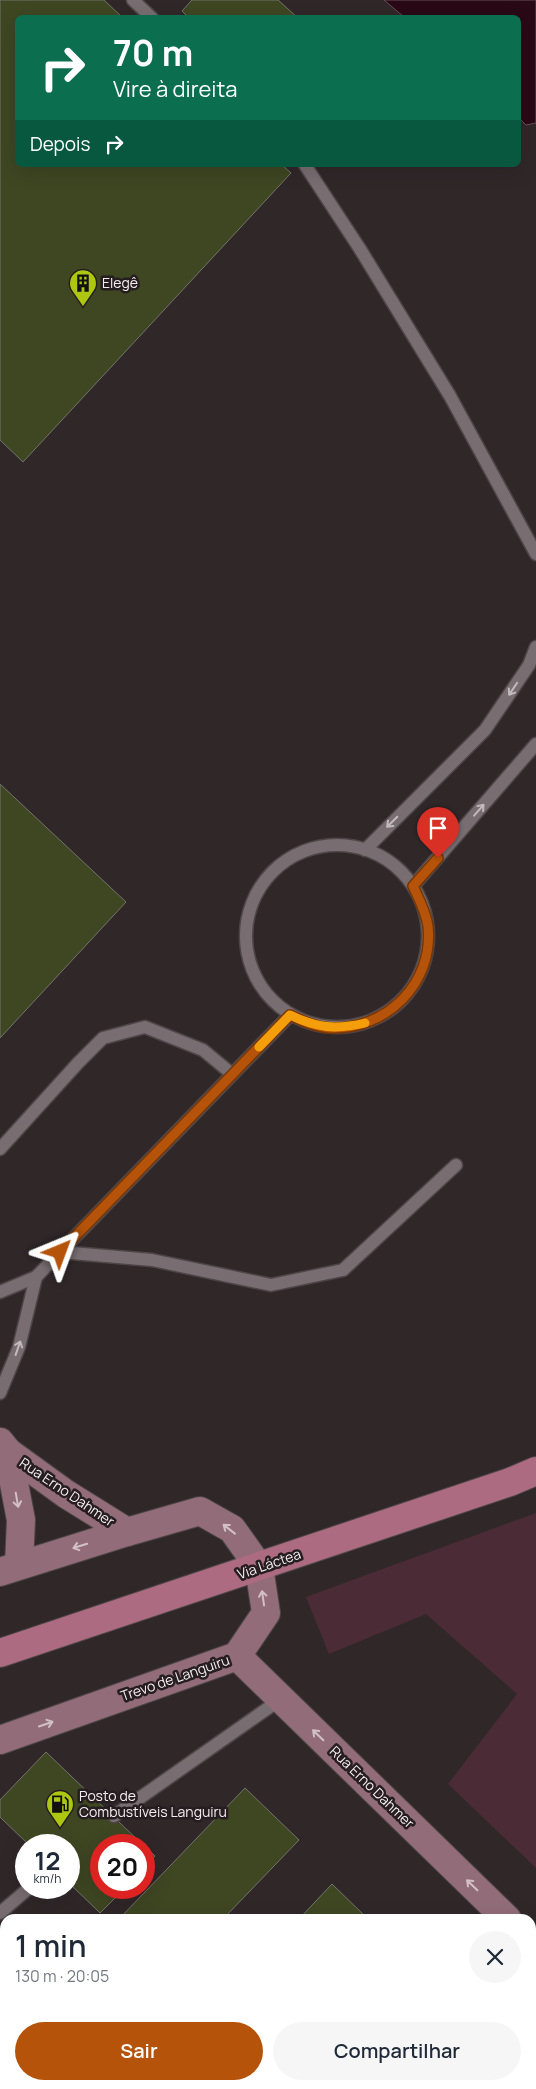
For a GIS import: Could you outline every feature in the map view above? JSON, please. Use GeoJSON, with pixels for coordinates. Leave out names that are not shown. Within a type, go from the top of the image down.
{"type":"FeatureCollection","features":[{"type":"Feature","properties":{"kind":"main road","name":"Rua Erno Dahmer"},"geometry":{"type":"LineString","coordinates":[[4,1447],[66,1494],[127,1532]]}},
{"type":"Feature","properties":{"kind":"main road","name":"Rua Erno Dahmer"},"geometry":{"type":"LineString","coordinates":[[4,1447],[21,1520],[9,1569]]}},
{"type":"Feature","properties":{"kind":"main road","name":"Via Láctea"},"geometry":{"type":"LineString","coordinates":[[0,1653],[510,1482],[536,1471]]}},
{"type":"Feature","properties":{"kind":"main road","name":"Trevo de Languiru"},"geometry":{"type":"LineString","coordinates":[[0,1740],[237,1656],[266,1613],[259,1567],[232,1529],[200,1511],[9,1569]]}},
{"type":"Feature","properties":{"kind":"main road","name":"Rua Erno Dahmer"},"geometry":{"type":"LineString","coordinates":[[237,1656],[502,1914]]}},
{"type":"Feature","properties":{"kind":"lane"},"geometry":{"type":"LineString","coordinates":[[133,0],[149,15]]}},
{"type":"Feature","properties":{"kind":"lane"},"geometry":{"type":"LineString","coordinates":[[306,167],[360,249],[450,396],[536,554]]}},
{"type":"Feature","properties":{"kind":"lane"},"geometry":{"type":"LineString","coordinates":[[365,850],[485,730],[529,665],[536,647]]}},
{"type":"Feature","properties":{"kind":"lane"},"geometry":{"type":"LineString","coordinates":[[413,886],[536,744]]}},
{"type":"Feature","properties":{"kind":"lane"},"geometry":{"type":"LineString","coordinates":[[345,845],[365,850],[384,858],[400,871],[413,886],[428,924],[428,945],[424,965],[415,984],[403,1000],[387,1013],[375,1020],[349,1027],[329,1028],[308,1024],[290,1015],[273,1002],[260,987],[249,962],[246,948],[246,928],[250,908],[258,889],[276,868],[286,860],[304,850],[324,846],[345,845]]}},
{"type":"Feature","properties":{"kind":"lane"},"geometry":{"type":"LineString","coordinates":[[0,1292],[36,1277],[290,1015]]}},
{"type":"Feature","properties":{"kind":"lane"},"geometry":{"type":"LineString","coordinates":[[0,1148],[103,1038],[145,1027],[203,1050],[232,1074]]}},
{"type":"Feature","properties":{"kind":"lane"},"geometry":{"type":"LineString","coordinates":[[60,1252],[152,1260],[271,1285],[342,1270],[456,1164]]}},
{"type":"Feature","properties":{"kind":"lane"},"geometry":{"type":"LineString","coordinates":[[0,1393],[19,1347],[36,1277]]}},
{"type":"Feature","properties":{"kind":"lane"},"geometry":{"type":"LineString","coordinates":[[114,1816],[281,1699]]}},
{"type":"Feature","properties":{"kind":"lane"},"geometry":{"type":"LineString","coordinates":[[0,1913],[16,1899]]}},
{"type":"Feature","properties":{"kind":"shaded area"},"geometry":{"type":"Polygon","coordinates":[[[384,0],[536,0],[536,123],[526,125],[521,120],[521,15],[402,15],[384,0]]]}},
{"type":"Feature","properties":{"kind":"shaded area"},"geometry":{"type":"Polygon","coordinates":[[[536,1513],[536,1868],[448,1784],[517,1694],[426,1614],[329,1654],[306,1597],[536,1513]]]}},
{"type":"Feature","properties":{"kind":"building","name":"Elegê"},"geometry":{"type":"Polygon","coordinates":[[[0,0],[104,0],[120,15],[15,15],[15,167],[284,167],[291,173],[23,462],[0,440],[0,0]]]}},
{"type":"Feature","properties":{"kind":"building"},"geometry":{"type":"Polygon","coordinates":[[[192,0],[278,0],[295,15],[186,15],[182,11],[192,0]]]}},
{"type":"Feature","properties":{"kind":"building"},"geometry":{"type":"Polygon","coordinates":[[[0,784],[126,902],[0,1038],[0,784]]]}},
{"type":"Feature","properties":{"kind":"building"},"geometry":{"type":"Polygon","coordinates":[[[46,1752],[132,1834],[90,1834],[90,1899],[114,1899],[100,1913],[80,1894],[80,1834],[18,1834],[0,1817],[0,1800],[46,1752]]]}},
{"type":"Feature","properties":{"kind":"building"},"geometry":{"type":"Polygon","coordinates":[[[245,1788],[299,1840],[228,1914],[124,1914],[138,1899],[155,1899],[155,1882],[245,1788]]]}},
{"type":"Feature","properties":{"kind":"building"},"geometry":{"type":"Polygon","coordinates":[[[332,1884],[363,1914],[304,1914],[332,1884]]]}},
{"type":"Feature","properties":{"kind":"slow traffic"},"geometry":{"type":"LineString","coordinates":[[259,1047],[290,1015],[308,1024],[329,1028],[349,1027],[365,1023]]}},
{"type":"Feature","properties":{"kind":"place","name":"Elegê"},"geometry":{"type":"Point","coordinates":[83,307]}},
{"type":"Feature","properties":{"kind":"place","name":"Posto de Combustíveis Languiru"},"geometry":{"type":"Point","coordinates":[60,1828]}},
{"type":"Feature","properties":{"kind":"route"},"geometry":{"type":"LineString","coordinates":[[60,1252],[290,1015],[308,1024],[329,1028],[349,1027],[378,1018],[403,1000],[415,984],[424,965],[428,945],[428,924],[413,886],[438,858]]}}]}
